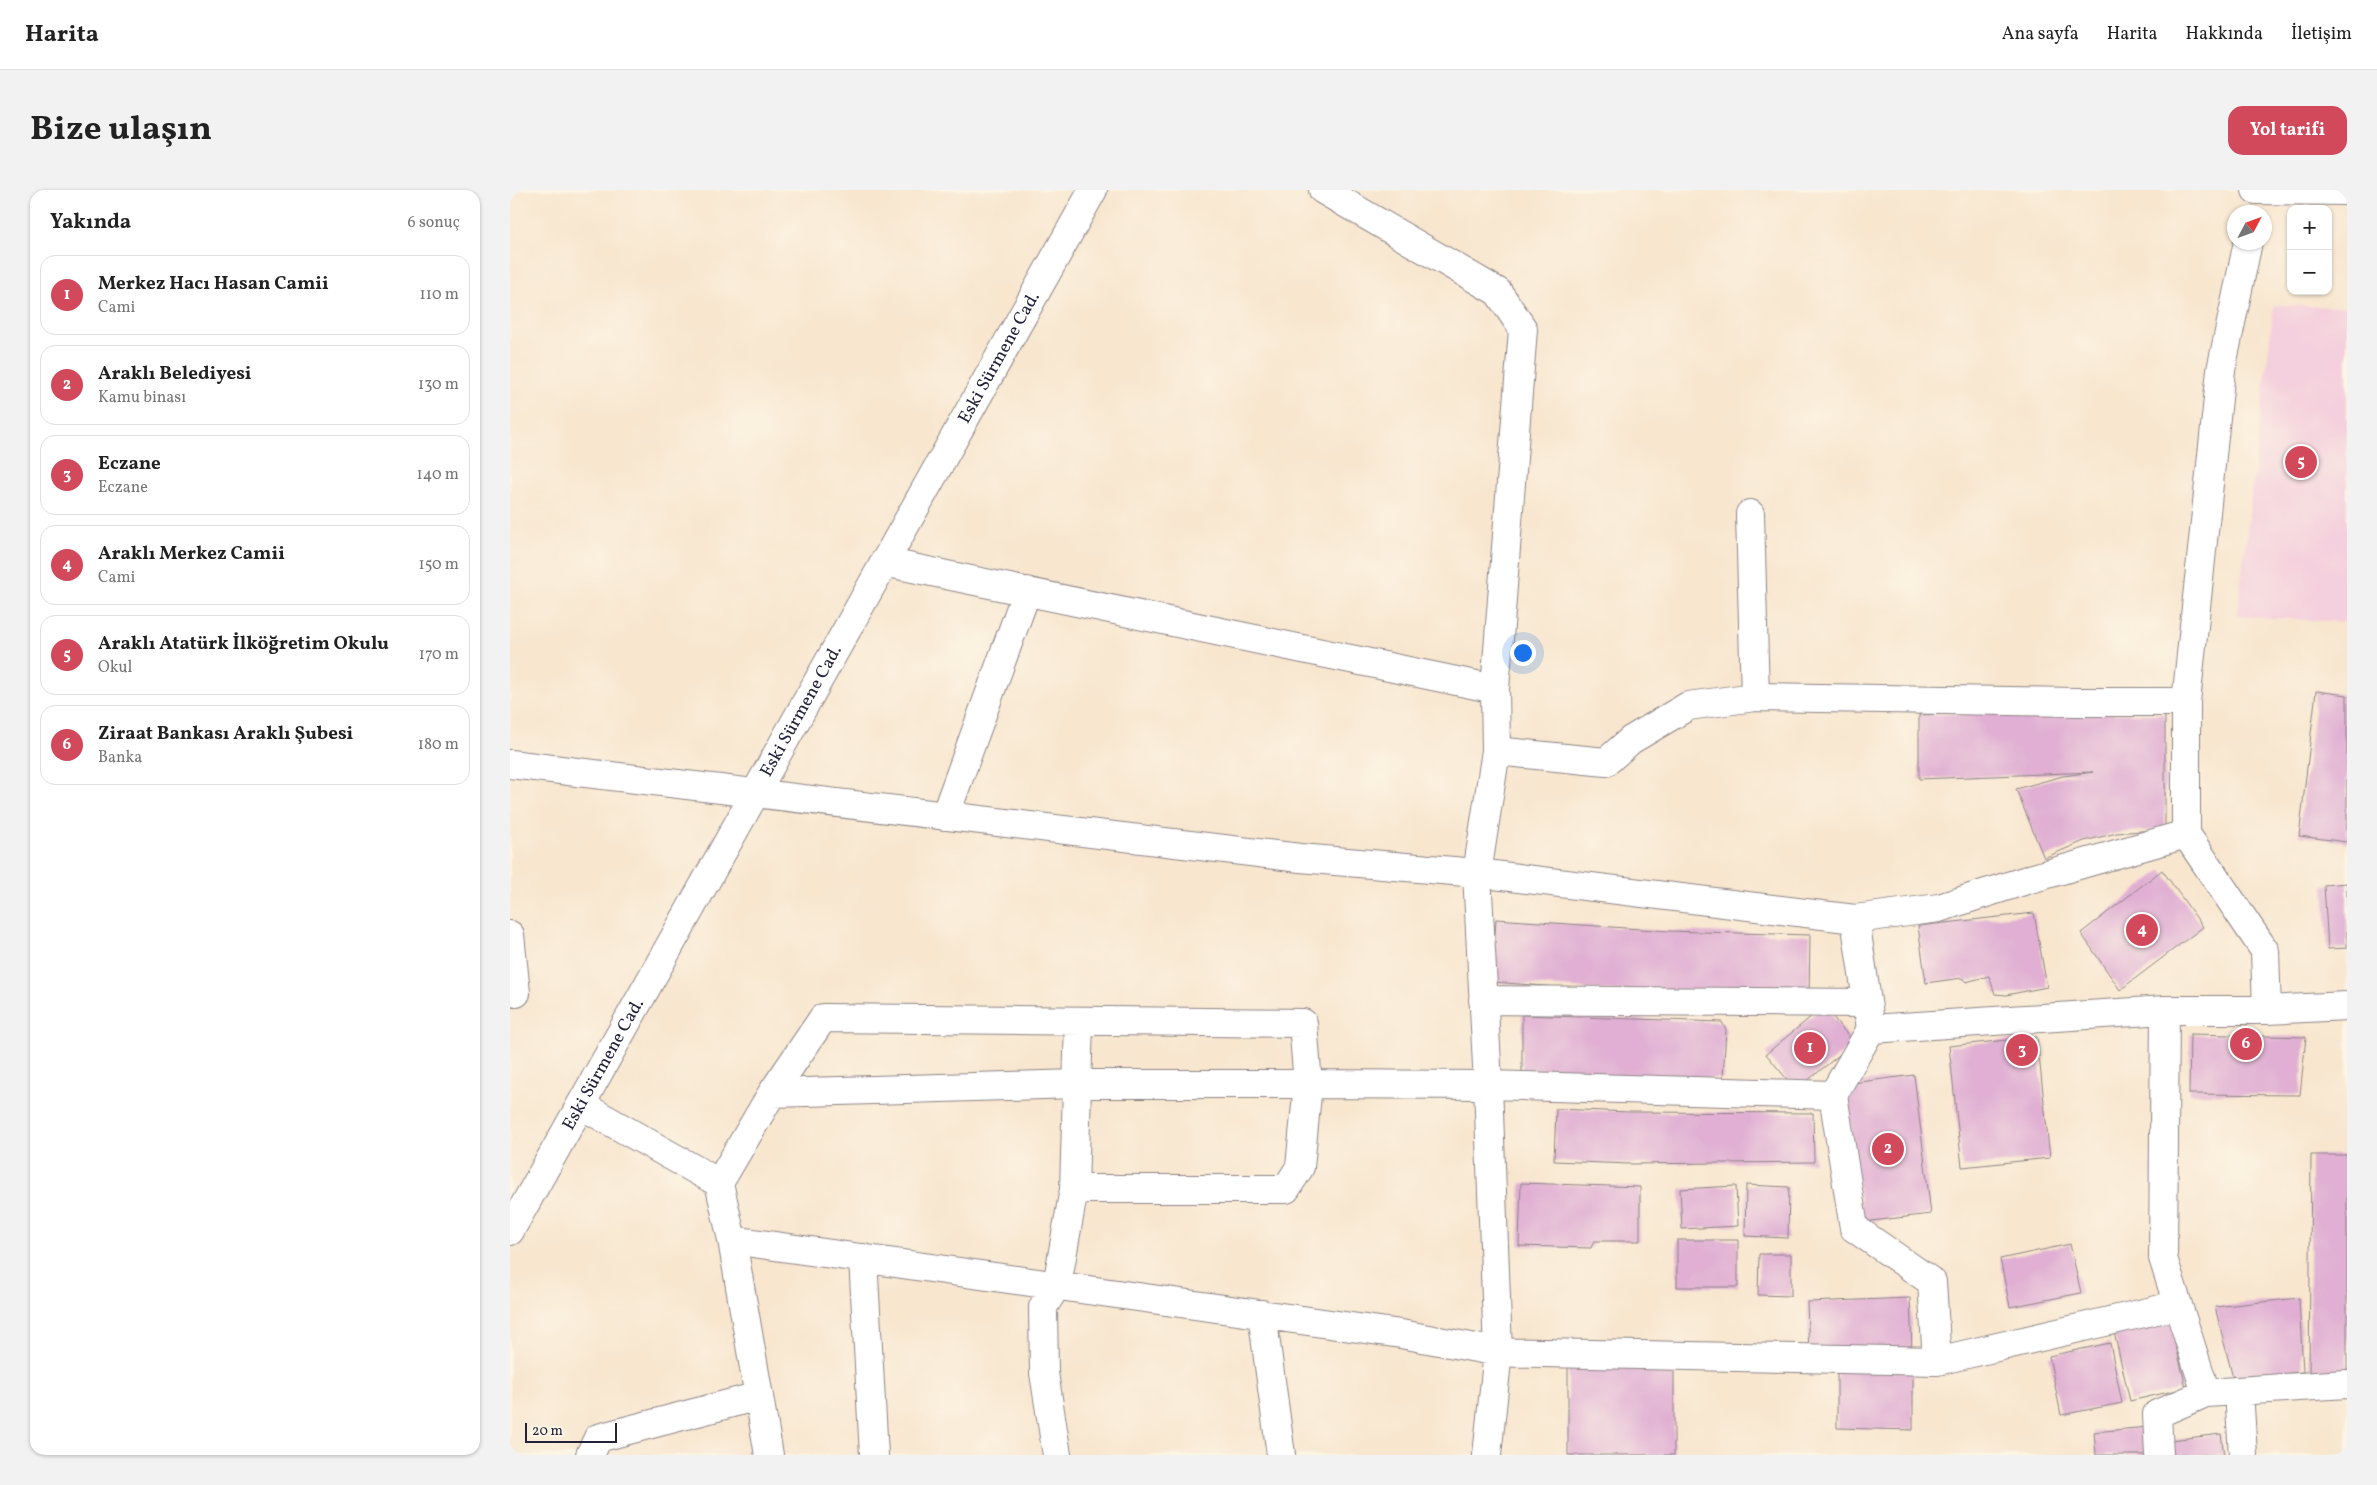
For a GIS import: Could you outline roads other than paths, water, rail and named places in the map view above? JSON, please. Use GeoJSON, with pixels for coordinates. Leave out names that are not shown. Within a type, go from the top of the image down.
{"type":"FeatureCollection","features":[{"type":"Feature","properties":{"kind":"street","name":"Eski Sürmene Cad."},"geometry":{"type":"LineString","coordinates":[[510,1232],[1093,190]]}},
{"type":"Feature","properties":{"kind":"street"},"geometry":{"type":"LineString","coordinates":[[1324,190],[1498,292],[1523,329],[1495,689],[1496,751],[1476,873],[1488,1085],[1498,1352],[1487,1455]]}},
{"type":"Feature","properties":{"kind":"street"},"geometry":{"type":"LineString","coordinates":[[2256,205],[2258,190],[2347,191]]}},
{"type":"Feature","properties":{"kind":"street"},"geometry":{"type":"LineString","coordinates":[[2246,250],[2221,370],[2186,702],[2186,834],[2265,951],[2267,1010]]}},
{"type":"Feature","properties":{"kind":"street"},"geometry":{"type":"LineString","coordinates":[[1750,514],[1754,697]]}},
{"type":"Feature","properties":{"kind":"street"},"geometry":{"type":"LineString","coordinates":[[884,562],[1495,689]]}},
{"type":"Feature","properties":{"kind":"street"},"geometry":{"type":"LineString","coordinates":[[945,816],[1027,591]]}},
{"type":"Feature","properties":{"kind":"street"},"geometry":{"type":"LineString","coordinates":[[1496,751],[1606,762],[1631,740],[1688,706],[1754,697],[2186,702]]}},
{"type":"Feature","properties":{"kind":"street"},"geometry":{"type":"LineString","coordinates":[[510,764],[1300,858],[1476,873],[1855,919],[1939,908],[2030,879],[2186,834]]}},
{"type":"Feature","properties":{"kind":"street"},"geometry":{"type":"LineString","coordinates":[[1855,919],[1871,1029],[1833,1095],[1854,1228],[1932,1282],[1937,1361]]}},
{"type":"Feature","properties":{"kind":"street"},"geometry":{"type":"LineString","coordinates":[[510,935],[516,993]]}},
{"type":"Feature","properties":{"kind":"street"},"geometry":{"type":"LineString","coordinates":[[1483,1000],[1866,1003]]}},
{"type":"Feature","properties":{"kind":"street"},"geometry":{"type":"LineString","coordinates":[[1871,1029],[2166,1010],[2267,1010],[2347,1006]]}},
{"type":"Feature","properties":{"kind":"street"},"geometry":{"type":"LineString","coordinates":[[2166,1010],[2164,1258],[2206,1393]]}},
{"type":"Feature","properties":{"kind":"street"},"geometry":{"type":"LineString","coordinates":[[769,1455],[732,1240],[719,1183],[772,1093],[823,1018],[1303,1023],[1308,1084],[1300,1167],[1286,1189],[1074,1189]]}},
{"type":"Feature","properties":{"kind":"street"},"geometry":{"type":"LineString","coordinates":[[1057,1455],[1044,1372],[1043,1307],[1057,1285],[1074,1189],[1078,1021]]}},
{"type":"Feature","properties":{"kind":"street"},"geometry":{"type":"LineString","coordinates":[[772,1093],[1076,1084],[1308,1084],[1488,1085],[1833,1095]]}},
{"type":"Feature","properties":{"kind":"street"},"geometry":{"type":"LineString","coordinates":[[580,1105],[719,1183]]}},
{"type":"Feature","properties":{"kind":"street"},"geometry":{"type":"LineString","coordinates":[[732,1240],[1401,1334],[1498,1352],[1937,1361],[2178,1305]]}},
{"type":"Feature","properties":{"kind":"street"},"geometry":{"type":"LineString","coordinates":[[863,1258],[874,1455]]}},
{"type":"Feature","properties":{"kind":"street"},"geometry":{"type":"LineString","coordinates":[[1262,1314],[1280,1455]]}},
{"type":"Feature","properties":{"kind":"street"},"geometry":{"type":"LineString","coordinates":[[2159,1455],[2157,1414],[2206,1393],[2347,1384]]}},
{"type":"Feature","properties":{"kind":"street"},"geometry":{"type":"LineString","coordinates":[[2240,1391],[2243,1455]]}},
{"type":"Feature","properties":{"kind":"street"},"geometry":{"type":"LineString","coordinates":[[590,1455],[598,1438],[759,1396]]}},
{"type":"Feature","properties":{"kind":"place","name":"Araklı Atatürk İlköğretim Okulu"},"geometry":{"type":"Point","coordinates":[2301,462]}},
{"type":"Feature","properties":{"kind":"place","name":"Araklı Merkez Camii"},"geometry":{"type":"Point","coordinates":[2142,930]}},
{"type":"Feature","properties":{"kind":"place","name":"Ziraat Bankası Araklı Şubesi"},"geometry":{"type":"Point","coordinates":[2246,1044]}},
{"type":"Feature","properties":{"kind":"place","name":"Merkez Hacı Hasan Camii"},"geometry":{"type":"Point","coordinates":[1810,1048]}},
{"type":"Feature","properties":{"kind":"place","name":"Eczane"},"geometry":{"type":"Point","coordinates":[2022,1050]}},
{"type":"Feature","properties":{"kind":"place","name":"Araklı Belediyesi"},"geometry":{"type":"Point","coordinates":[1888,1149]}}]}
